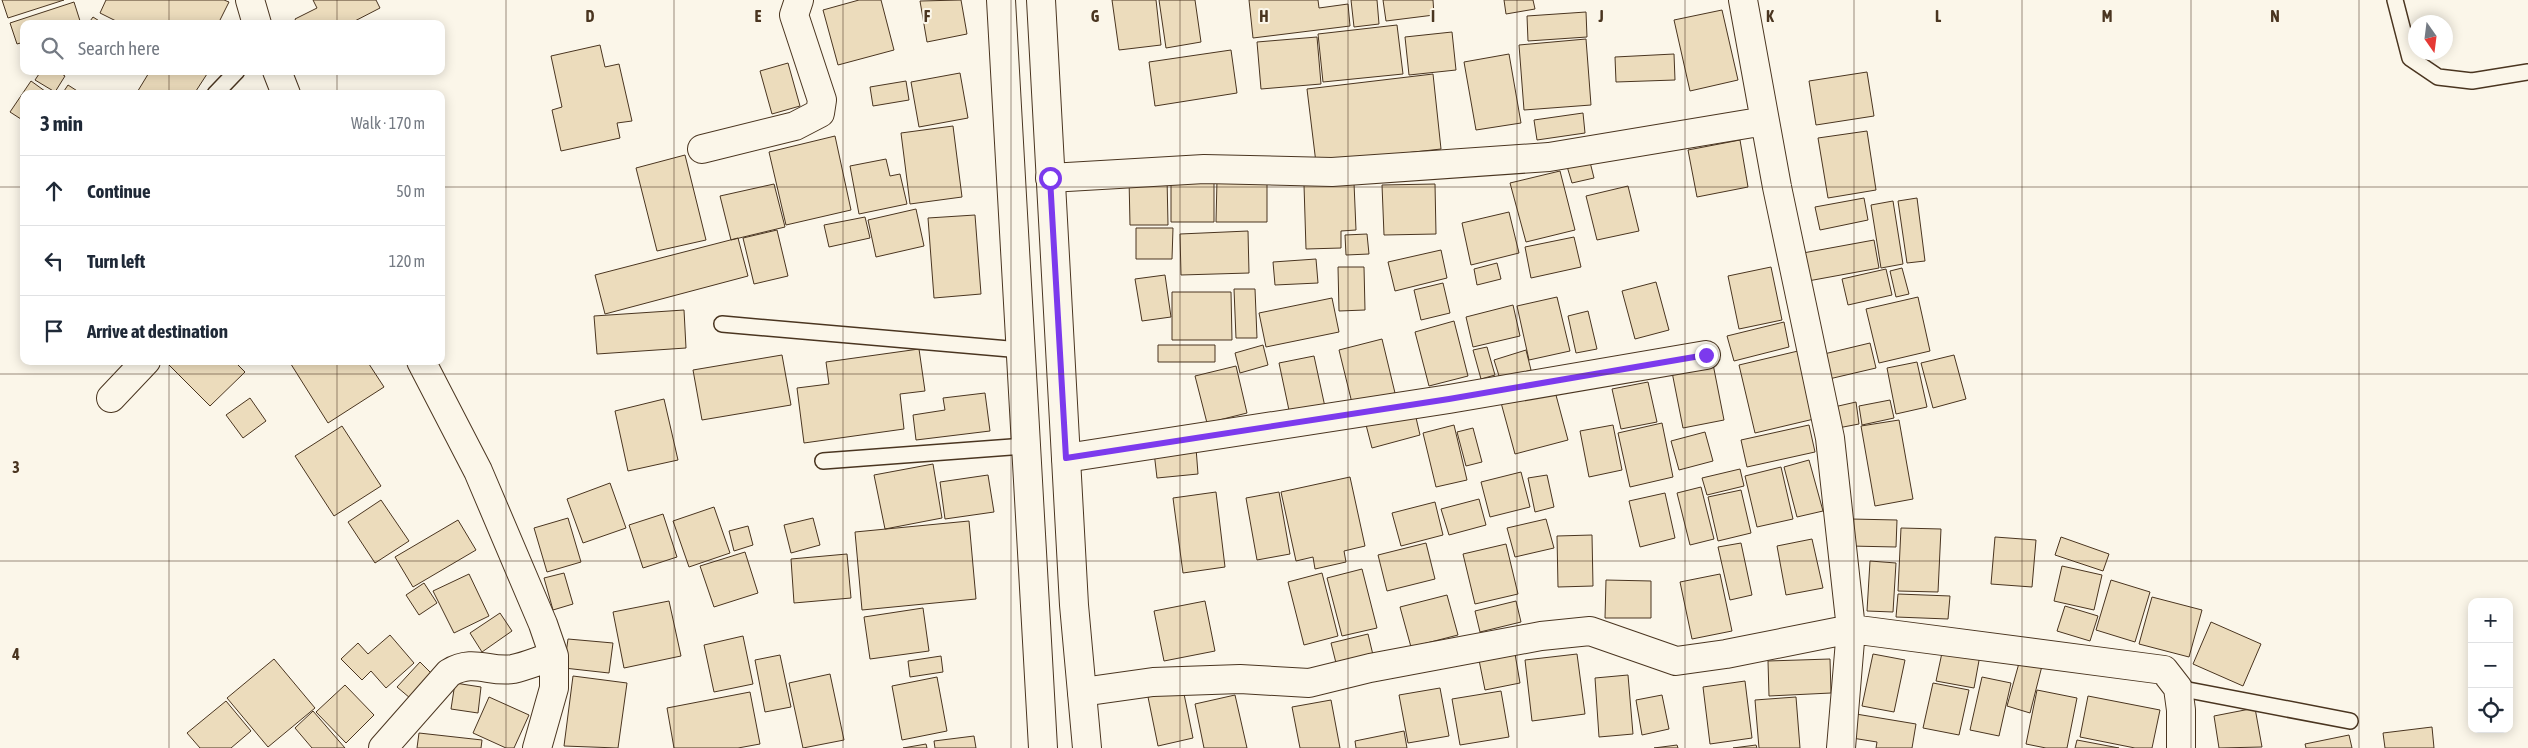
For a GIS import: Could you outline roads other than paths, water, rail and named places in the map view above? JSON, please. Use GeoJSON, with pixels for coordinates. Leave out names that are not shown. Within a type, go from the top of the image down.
{"type":"FeatureCollection","features":[{"type":"Feature","properties":{"kind":"street"},"geometry":{"type":"LineString","coordinates":[[250,0],[256,20]]}},
{"type":"Feature","properties":{"kind":"street"},"geometry":{"type":"LineString","coordinates":[[702,150],[795,126],[820,113],[822,100],[794,15],[799,0]]}},
{"type":"Feature","properties":{"kind":"street"},"geometry":{"type":"LineString","coordinates":[[1001,0],[1043,748]]}},
{"type":"Feature","properties":{"kind":"street"},"geometry":{"type":"LineString","coordinates":[[1041,0],[1074,605],[1087,748]]}},
{"type":"Feature","properties":{"kind":"street"},"geometry":{"type":"LineString","coordinates":[[1743,0],[1777,187],[1830,438],[1850,630],[1841,748]]}},
{"type":"Feature","properties":{"kind":"street"},"geometry":{"type":"LineString","coordinates":[[279,75],[284,90]]}},
{"type":"Feature","properties":{"kind":"street"},"geometry":{"type":"LineString","coordinates":[[1050,178],[1204,169],[1332,172],[1550,157],[1765,121]]}},
{"type":"Feature","properties":{"kind":"street"},"geometry":{"type":"LineString","coordinates":[[1066,458],[1429,402],[1706,355]]}},
{"type":"Feature","properties":{"kind":"street"},"geometry":{"type":"LineString","coordinates":[[112,398],[142,365]]}},
{"type":"Feature","properties":{"kind":"street"},"geometry":{"type":"LineString","coordinates":[[423,365],[478,471],[543,624],[554,656],[554,688],[537,748]]}},
{"type":"Feature","properties":{"kind":"street"},"geometry":{"type":"LineString","coordinates":[[1082,692],[1153,682],[1240,679],[1309,683],[1370,668],[1541,636],[1590,631],[1676,661],[1726,654],[1850,630],[2164,670],[2178,688],[2181,748]]}},
{"type":"Feature","properties":{"kind":"street"},"geometry":{"type":"LineString","coordinates":[[383,748],[449,674],[460,667],[472,665],[512,669],[554,656]]}},
{"type":"Feature","properties":{"kind":"lane"},"geometry":{"type":"LineString","coordinates":[[2395,0],[2410,58],[2438,77],[2472,81],[2528,72]]}},
{"type":"Feature","properties":{"kind":"lane"},"geometry":{"type":"LineString","coordinates":[[219,90],[233,75]]}},
{"type":"Feature","properties":{"kind":"lane"},"geometry":{"type":"LineString","coordinates":[[722,324],[1020,350]]}},
{"type":"Feature","properties":{"kind":"lane"},"geometry":{"type":"LineString","coordinates":[[823,461],[1026,446]]}},
{"type":"Feature","properties":{"kind":"lane"},"geometry":{"type":"LineString","coordinates":[[2178,688],[2350,721]]}}]}
